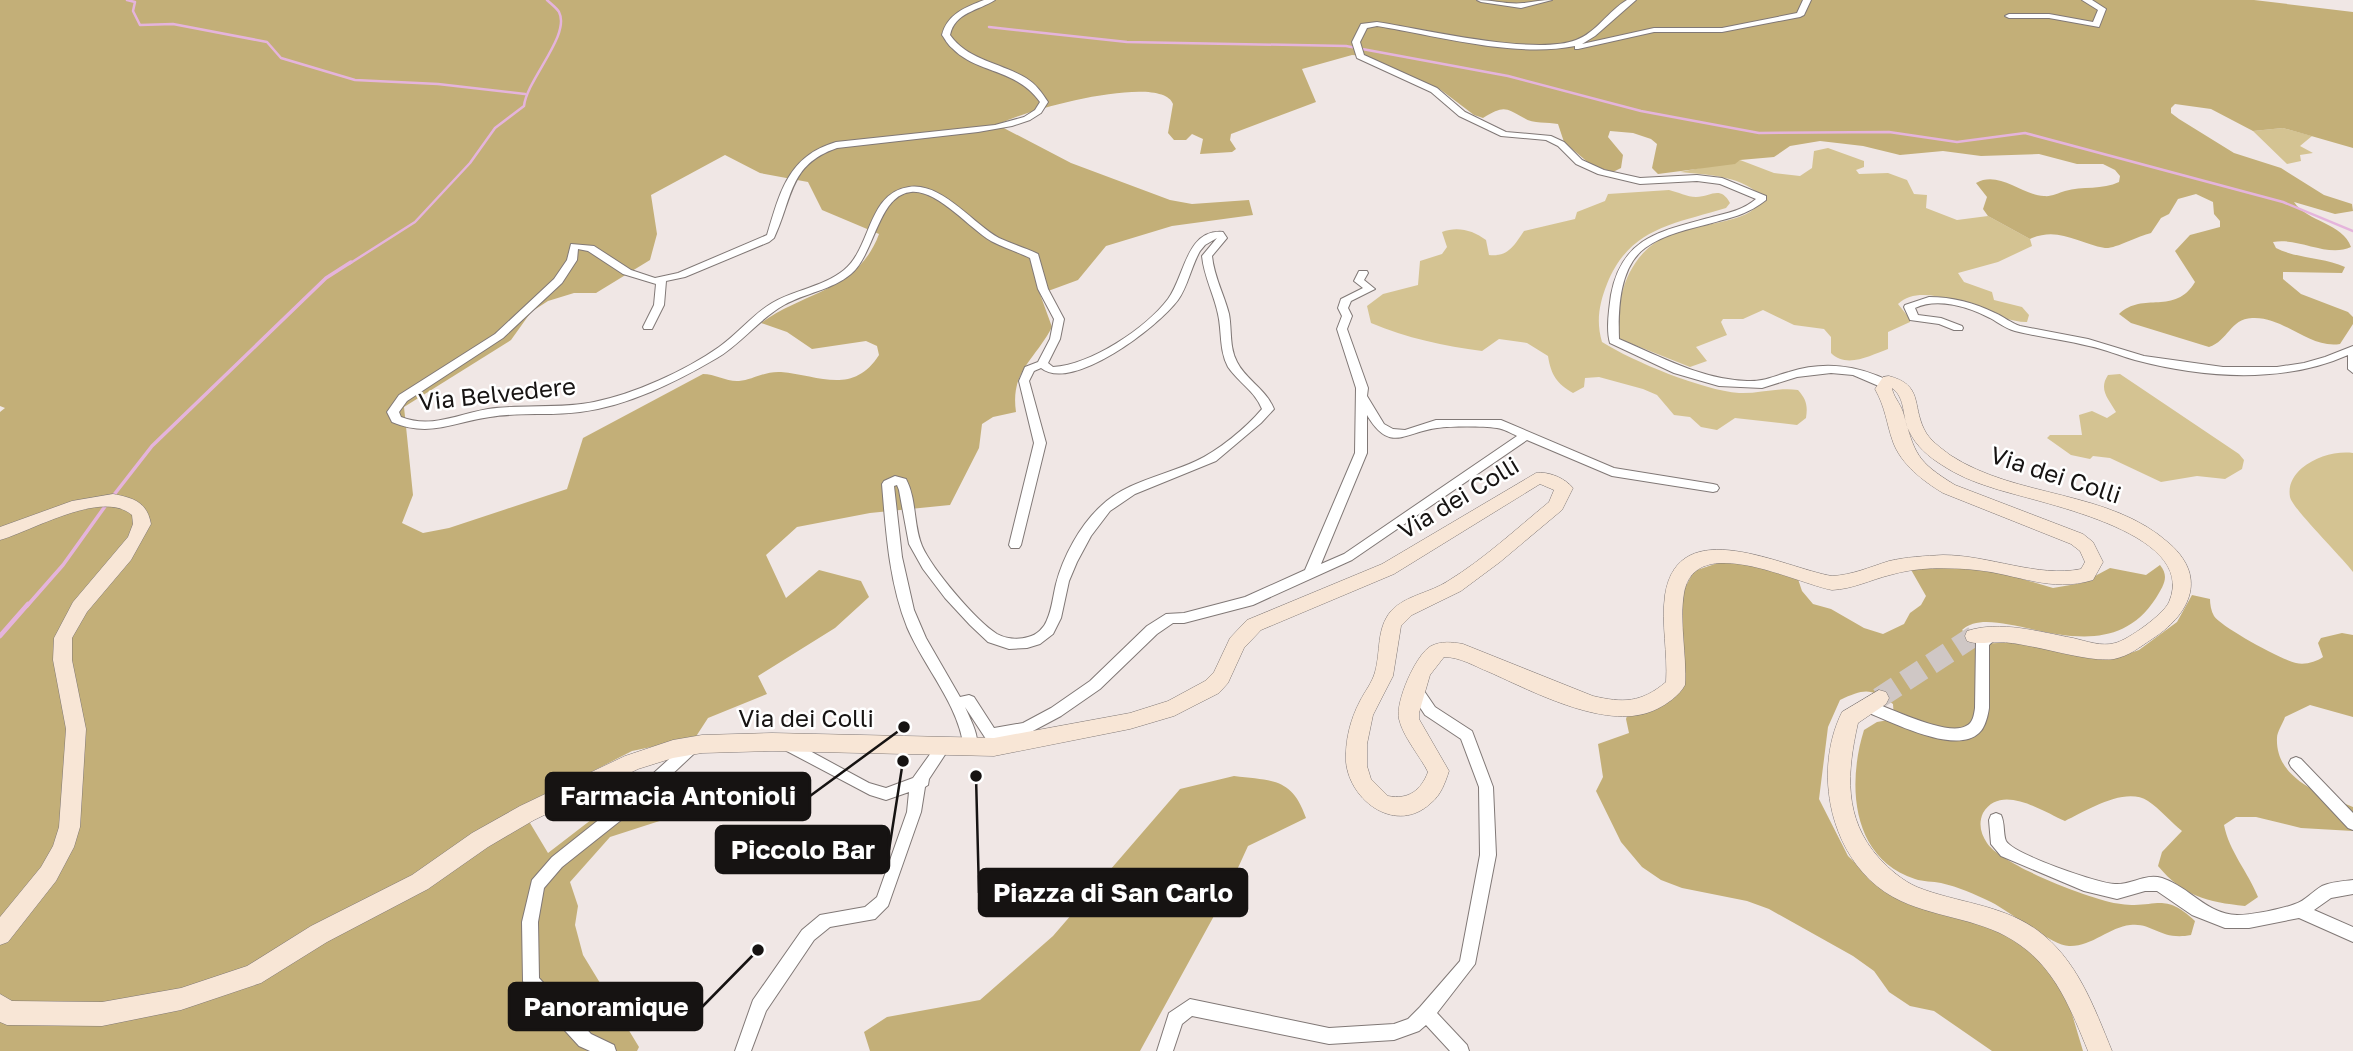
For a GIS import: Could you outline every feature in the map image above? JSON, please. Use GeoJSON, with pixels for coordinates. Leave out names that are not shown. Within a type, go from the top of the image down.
{"type":"FeatureCollection","features":[{"type":"Feature","properties":{"kind":"street"},"geometry":{"type":"LineString","coordinates":[[648,327],[657,313],[663,290],[661,281],[766,240],[791,175],[799,164],[815,153],[836,145],[1003,126],[1037,113],[1044,102],[1029,82],[963,52],[946,34],[949,24],[960,14],[991,0]]}},
{"type":"Feature","properties":{"kind":"street"},"geometry":{"type":"LineString","coordinates":[[1481,0],[1521,6],[1548,0]]}},
{"type":"Feature","properties":{"kind":"street"},"geometry":{"type":"LineString","coordinates":[[1550,47],[1576,43],[1593,35],[1611,15],[1632,0]]}},
{"type":"Feature","properties":{"kind":"street"},"geometry":{"type":"LineString","coordinates":[[1807,0],[1800,15],[1774,22],[1713,30],[1654,30],[1594,44],[1550,47],[1377,24],[1364,26],[1356,42],[1360,56],[1434,90],[1462,114],[1504,134],[1548,138],[1561,144],[1579,162],[1601,172],[1640,181],[1697,178],[1722,181],[1763,198],[1748,210],[1641,246],[1624,270],[1612,317],[1614,341],[1642,351],[1672,369],[1717,382],[1765,385],[1795,373],[1818,369],[1853,371],[1870,375],[1885,384]]}},
{"type":"Feature","properties":{"kind":"street"},"geometry":{"type":"LineString","coordinates":[[2009,16],[2049,16],[2096,25],[2102,9],[2086,0]]}},
{"type":"Feature","properties":{"kind":"street","name":"Via Belvedere"},"geometry":{"type":"LineString","coordinates":[[661,281],[627,272],[591,248],[574,246],[571,249],[572,260],[547,292],[499,336],[403,398],[393,412],[396,419],[420,427],[519,408],[592,406],[669,378],[717,353],[778,304],[837,279],[850,270],[860,259],[875,220],[890,199],[912,189],[928,191],[998,241],[1035,256],[1043,289],[1059,319],[1055,339],[1042,365]]}},
{"type":"Feature","properties":{"kind":"street"},"geometry":{"type":"LineString","coordinates":[[971,748],[955,704],[914,628],[897,580],[888,484],[895,480],[902,482],[909,496],[909,520],[915,545],[978,625],[992,638],[1004,643],[1032,642],[1043,636],[1052,625],[1064,578],[1077,550],[1104,510],[1158,479],[1210,459],[1268,409],[1263,398],[1232,364],[1226,348],[1222,308],[1208,274],[1208,256],[1222,238],[1220,234],[1211,236],[1194,253],[1170,303],[1126,341],[1064,371],[1051,371],[1042,365],[1029,369],[1024,381],[1041,443],[1015,545]]}},
{"type":"Feature","properties":{"kind":"street"},"geometry":{"type":"LineString","coordinates":[[1311,572],[1361,453],[1362,388],[1342,328],[1348,316],[1343,308],[1346,299],[1370,289],[1359,281],[1363,273]]}},
{"type":"Feature","properties":{"kind":"street"},"geometry":{"type":"LineString","coordinates":[[1958,328],[1941,321],[1914,318],[1909,307],[1930,302],[1957,303],[2017,328],[2094,343],[2144,359],[2225,370],[2271,370],[2311,365],[2333,360],[2353,349]]}},
{"type":"Feature","properties":{"kind":"street"},"geometry":{"type":"LineString","coordinates":[[2353,356],[2353,369]]}},
{"type":"Feature","properties":{"kind":"street","name":"Via dei Colli"},"geometry":{"type":"LineString","coordinates":[[0,1006],[7,1013],[103,1014],[181,999],[253,975],[319,934],[420,882],[527,813],[632,762],[694,745],[782,742],[971,748],[1020,744],[1130,721],[1195,698],[1221,677],[1237,643],[1254,625],[1388,569],[1536,479],[1558,482],[1564,488],[1556,506],[1454,587],[1412,604],[1388,631],[1385,669],[1364,711],[1359,729],[1357,765],[1361,783],[1370,796],[1384,806],[1401,808],[1419,802],[1437,779],[1437,766],[1409,720],[1409,701],[1434,653],[1450,649],[1596,705],[1628,710],[1653,702],[1675,685],[1674,612],[1680,578],[1684,570],[1705,559],[1749,560],[1830,583],[1847,582],[1900,565],[1965,562],[2044,580],[2070,580],[2087,575],[2094,562],[2087,547],[2077,539],[1949,489],[1922,469],[1900,441],[1894,410],[1883,389],[1885,384],[1894,382],[1904,388],[1917,431],[1936,451],[1956,465],[1991,480],[2110,517],[2163,547],[2175,561],[2182,577],[2177,606],[2168,618],[2118,650],[2099,651],[1996,633],[1974,636]]}},
{"type":"Feature","properties":{"kind":"street"},"geometry":{"type":"LineString","coordinates":[[1362,396],[1380,427],[1391,433],[1405,435],[1436,424],[1501,424],[1612,472],[1713,488]]}},
{"type":"Feature","properties":{"kind":"street"},"geometry":{"type":"LineString","coordinates":[[955,704],[969,701],[991,735],[1006,735],[1026,728],[1056,712],[1095,685],[1152,630],[1171,618],[1184,618],[1248,601],[1349,557],[1382,537],[1417,509],[1525,436]]}},
{"type":"Feature","properties":{"kind":"street"},"geometry":{"type":"LineString","coordinates":[[0,534],[100,500],[131,503],[139,510],[143,520],[139,536],[69,618],[63,636],[61,656],[76,722],[69,832],[53,868],[0,934]]}},
{"type":"Feature","properties":{"kind":"street"},"geometry":{"type":"LineString","coordinates":[[1996,633],[1983,642],[1979,669],[1980,720],[1971,733],[1955,738],[1873,702],[1849,718],[1839,784],[1842,823],[1860,854],[1889,883],[1915,897],[2002,920],[2030,937],[2049,954],[2074,989],[2100,1051]]}},
{"type":"Feature","properties":{"kind":"street"},"geometry":{"type":"LineString","coordinates":[[1165,1051],[1175,1019],[1190,1007],[1329,1035],[1394,1032],[1413,1025],[1426,1013],[1467,964],[1488,855],[1489,813],[1486,787],[1467,735],[1430,711],[1415,689]]}},
{"type":"Feature","properties":{"kind":"street"},"geometry":{"type":"LineString","coordinates":[[782,742],[866,787],[886,794],[920,782]]}},
{"type":"Feature","properties":{"kind":"street"},"geometry":{"type":"LineString","coordinates":[[608,1051],[585,1040],[531,981],[530,922],[537,885],[558,862],[630,804],[694,745]]}},
{"type":"Feature","properties":{"kind":"street"},"geometry":{"type":"LineString","coordinates":[[743,1051],[758,1006],[808,935],[826,920],[869,914],[883,901],[914,812],[920,782],[943,747]]}},
{"type":"Feature","properties":{"kind":"street"},"geometry":{"type":"LineString","coordinates":[[2296,763],[2353,823]]}},
{"type":"Feature","properties":{"kind":"street"},"geometry":{"type":"LineString","coordinates":[[1996,820],[1999,844],[2006,851],[2082,883],[2121,891],[2143,884],[2161,885],[2201,912],[2227,922],[2251,922],[2300,911],[2328,891],[2353,887]]}},
{"type":"Feature","properties":{"kind":"street"},"geometry":{"type":"LineString","coordinates":[[2300,911],[2353,935]]}},
{"type":"Feature","properties":{"kind":"street"},"geometry":{"type":"LineString","coordinates":[[1426,1013],[1461,1051]]}},
{"type":"Feature","properties":{"kind":"shaded area"},"geometry":{"type":"Polygon","coordinates":[[[0,0],[2254,0],[2353,12],[2353,148],[2283,128],[2253,131],[2211,109],[2175,104],[2171,108],[2171,113],[2179,119],[2234,153],[2281,168],[2324,195],[2352,204],[2353,211],[2335,214],[2294,202],[2307,214],[2341,233],[2351,247],[2332,250],[2293,242],[2273,242],[2276,248],[2284,252],[2345,267],[2342,273],[2283,272],[2283,279],[2301,294],[2348,312],[2353,317],[2353,324],[2340,344],[2318,342],[2275,322],[2252,318],[2239,322],[2221,340],[2209,347],[2131,323],[2119,314],[2138,304],[2178,298],[2195,282],[2175,251],[2190,235],[2220,227],[2220,221],[2214,214],[2213,202],[2196,194],[2178,199],[2169,214],[2161,218],[2151,233],[2105,248],[2059,235],[2040,235],[2030,239],[1988,216],[1983,209],[1987,197],[1976,183],[1993,179],[2035,195],[2047,196],[2119,182],[2120,176],[2115,170],[2103,164],[2077,164],[2039,154],[1981,156],[1943,151],[1900,155],[1863,146],[1820,141],[1790,146],[1774,157],[1658,174],[1652,168],[1657,144],[1633,133],[1610,131],[1608,137],[1623,155],[1621,168],[1613,172],[1591,165],[1564,142],[1558,124],[1528,120],[1504,109],[1483,118],[1474,115],[1441,90],[1367,56],[1352,55],[1302,69],[1316,102],[1231,134],[1230,140],[1236,149],[1232,152],[1200,154],[1203,139],[1192,134],[1186,140],[1174,140],[1168,133],[1173,104],[1163,95],[1144,92],[1090,97],[1033,111],[998,125],[1071,163],[1170,200],[1192,204],[1249,200],[1253,215],[1172,226],[1106,246],[1078,280],[1040,294],[1052,327],[1020,376],[1015,398],[1016,412],[993,417],[982,424],[979,448],[950,505],[870,513],[797,527],[766,555],[786,598],[819,570],[861,581],[869,597],[835,628],[758,676],[767,694],[708,718],[695,738],[632,751],[521,808],[548,853],[652,773],[666,779],[680,778],[691,792],[690,806],[675,816],[610,837],[570,882],[578,906],[575,925],[583,955],[639,1047],[637,1051],[0,1051],[0,412],[5,408],[0,406],[0,0]],[[725,155],[651,195],[657,234],[650,260],[596,293],[574,293],[548,301],[531,312],[511,340],[404,407],[413,495],[402,523],[423,533],[449,528],[567,489],[583,438],[703,374],[739,381],[781,372],[834,380],[858,375],[869,368],[879,355],[877,346],[866,341],[812,349],[787,332],[761,323],[844,279],[870,253],[879,234],[822,210],[808,182],[760,173],[725,155]]]}},
{"type":"Feature","properties":{"kind":"shaded area"},"geometry":{"type":"Polygon","coordinates":[[[2283,128],[2312,136],[2300,146],[2313,153],[2300,155],[2301,161],[2287,164],[2253,131],[2283,128]]]}},
{"type":"Feature","properties":{"kind":"shaded area"},"geometry":{"type":"Polygon","coordinates":[[[1828,148],[1864,161],[1864,167],[1856,170],[1859,174],[1888,173],[1907,180],[1914,194],[1927,195],[1926,208],[1957,220],[1988,216],[2030,239],[2032,246],[1998,262],[1958,273],[1964,282],[1992,292],[1994,300],[2022,307],[2029,315],[2027,322],[1997,316],[1943,298],[1926,295],[1911,297],[1898,304],[1910,322],[1888,332],[1888,349],[1867,357],[1844,360],[1831,353],[1831,337],[1824,329],[1794,325],[1763,310],[1743,319],[1723,319],[1721,322],[1727,335],[1696,347],[1707,361],[1690,367],[1617,338],[1620,300],[1628,276],[1642,254],[1663,238],[1746,214],[1757,204],[1759,194],[1732,179],[1680,172],[1740,160],[1774,173],[1800,176],[1812,168],[1814,151],[1828,148]]]}},
{"type":"Feature","properties":{"kind":"shaded area"},"geometry":{"type":"Polygon","coordinates":[[[1669,190],[1696,197],[1719,193],[1730,203],[1726,208],[1655,231],[1628,251],[1616,265],[1602,299],[1599,320],[1602,342],[1650,366],[1706,387],[1739,393],[1798,390],[1805,399],[1807,409],[1806,418],[1797,425],[1735,418],[1717,430],[1701,427],[1690,417],[1674,415],[1657,395],[1599,377],[1585,378],[1584,387],[1573,393],[1556,378],[1548,356],[1527,343],[1499,339],[1482,351],[1426,341],[1371,323],[1367,306],[1383,294],[1418,285],[1420,261],[1442,254],[1447,247],[1442,232],[1453,229],[1470,231],[1486,240],[1489,255],[1496,255],[1514,246],[1524,231],[1575,219],[1577,212],[1605,201],[1608,194],[1669,190]]]}},
{"type":"Feature","properties":{"kind":"shaded area"},"geometry":{"type":"Polygon","coordinates":[[[2120,374],[2239,454],[2244,460],[2242,469],[2225,479],[2197,476],[2161,482],[2110,458],[2093,456],[2090,459],[2071,455],[2047,438],[2050,435],[2082,435],[2079,415],[2092,411],[2107,418],[2116,412],[2104,385],[2108,375],[2120,374]]]}},
{"type":"Feature","properties":{"kind":"shaded area"},"geometry":{"type":"Polygon","coordinates":[[[2353,453],[2353,572],[2299,511],[2290,493],[2294,478],[2307,464],[2333,454],[2353,453]]]}},
{"type":"Feature","properties":{"kind":"shaded area"},"geometry":{"type":"Polygon","coordinates":[[[1724,561],[1752,565],[1798,579],[1802,591],[1813,604],[1831,609],[1864,628],[1883,634],[1904,624],[1926,596],[1910,568],[1982,567],[2053,588],[2082,583],[2110,568],[2146,575],[2160,565],[2165,578],[2156,598],[2134,622],[2108,634],[2080,636],[1999,623],[1978,623],[1962,630],[1978,644],[2017,642],[2119,657],[2139,650],[2177,622],[2192,595],[2210,599],[2214,616],[2228,628],[2266,650],[2296,663],[2310,663],[2323,657],[2318,643],[2321,638],[2342,633],[2353,635],[2353,717],[2310,705],[2285,717],[2277,738],[2278,752],[2292,775],[2315,791],[2353,807],[2353,831],[2301,828],[2256,817],[2236,817],[2224,825],[2230,844],[2258,897],[2245,906],[2197,896],[2167,876],[2158,866],[2162,852],[2182,831],[2152,804],[2139,797],[2117,798],[2065,821],[2022,802],[2000,800],[1991,804],[1981,817],[1982,832],[1987,843],[2010,861],[2049,881],[2091,896],[2121,904],[2167,904],[2175,906],[2195,921],[2191,935],[2172,936],[2145,926],[2130,925],[2085,943],[2069,946],[2061,944],[1991,902],[1938,882],[1915,879],[1894,869],[1878,854],[1866,837],[1859,817],[1856,773],[1864,730],[1877,722],[1894,719],[1893,704],[1868,692],[1856,693],[1840,700],[1828,727],[1819,799],[1848,856],[1878,885],[2014,936],[2035,956],[2066,994],[2083,1051],[1992,1051],[1934,1011],[1910,1006],[1889,992],[1874,971],[1853,956],[1769,909],[1747,901],[1682,888],[1661,880],[1642,867],[1621,842],[1596,791],[1603,777],[1598,744],[1629,733],[1626,719],[1630,707],[1670,688],[1679,599],[1694,571],[1724,561]]]}},
{"type":"Feature","properties":{"kind":"shaded area"},"geometry":{"type":"Polygon","coordinates":[[[1234,776],[1270,781],[1287,788],[1294,795],[1306,818],[1248,846],[1226,894],[1140,1051],[870,1051],[864,1032],[887,1017],[980,1000],[1053,936],[1180,789],[1234,776]]]}},
{"type":"Feature","properties":{"kind":"waterway"},"geometry":{"type":"LineString","coordinates":[[127,0],[135,2],[133,11],[140,25],[173,24],[267,42],[281,58],[355,80],[438,84],[525,94]]}},
{"type":"Feature","properties":{"kind":"waterway"},"geometry":{"type":"LineString","coordinates":[[349,264],[415,222],[470,163],[495,128],[524,106],[532,83],[559,33],[559,12],[547,0]]}},
{"type":"Feature","properties":{"kind":"waterway"},"geometry":{"type":"LineString","coordinates":[[989,27],[1127,42],[1346,46],[1508,76],[1641,111],[1759,133],[1889,132],[1957,142],[2025,133],[2283,202],[2353,231]]}},
{"type":"Feature","properties":{"kind":"waterway"},"geometry":{"type":"LineString","coordinates":[[113,496],[152,446],[326,278],[351,262]]}},
{"type":"Feature","properties":{"kind":"waterway"},"geometry":{"type":"LineString","coordinates":[[27,606],[63,565],[106,505]]}},
{"type":"Feature","properties":{"kind":"waterway"},"geometry":{"type":"LineString","coordinates":[[0,636],[28,604]]}},
{"type":"Feature","properties":{"kind":"tunnel"},"geometry":{"type":"LineString","coordinates":[[1879,698],[1974,636]]}},
{"type":"Feature","properties":{"kind":"place","name":"Farmacia Antonioli"},"geometry":{"type":"Point","coordinates":[904,727]}},
{"type":"Feature","properties":{"kind":"place","name":"Piccolo Bar"},"geometry":{"type":"Point","coordinates":[903,761]}},
{"type":"Feature","properties":{"kind":"place","name":"Piazza di San Carlo"},"geometry":{"type":"Point","coordinates":[976,776]}},
{"type":"Feature","properties":{"kind":"place","name":"Panoramique"},"geometry":{"type":"Point","coordinates":[758,950]}}]}
